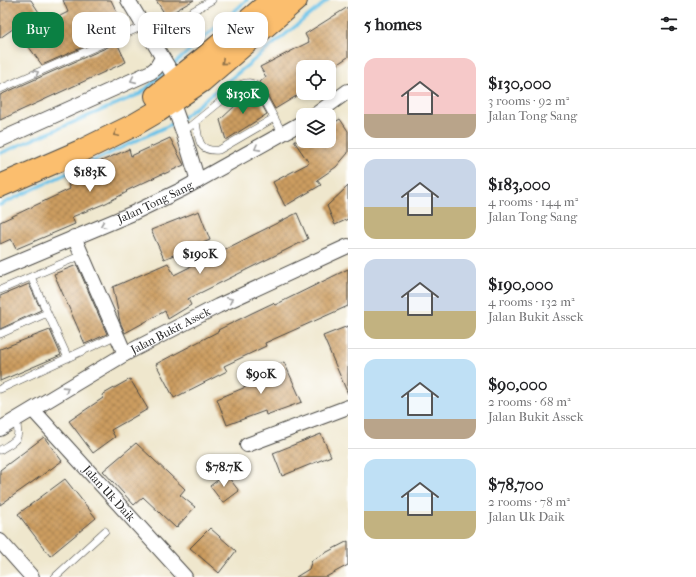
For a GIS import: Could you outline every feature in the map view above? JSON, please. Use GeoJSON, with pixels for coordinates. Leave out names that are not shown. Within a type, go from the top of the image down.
{"type":"FeatureCollection","features":[{"type":"Feature","properties":{"kind":"main road"},"geometry":{"type":"LineString","coordinates":[[0,171],[132,111],[153,98],[204,58],[272,0]]}},
{"type":"Feature","properties":{"kind":"main road"},"geometry":{"type":"LineString","coordinates":[[0,186],[83,150],[134,125],[172,104],[202,81],[296,0]]}},
{"type":"Feature","properties":{"kind":"street"},"geometry":{"type":"LineString","coordinates":[[128,0],[138,17]]}},
{"type":"Feature","properties":{"kind":"street"},"geometry":{"type":"LineString","coordinates":[[156,48],[176,80]]}},
{"type":"Feature","properties":{"kind":"street"},"geometry":{"type":"LineString","coordinates":[[0,140],[151,72],[156,68],[162,58]]}},
{"type":"Feature","properties":{"kind":"street"},"geometry":{"type":"LineString","coordinates":[[325,108],[348,91]]}},
{"type":"Feature","properties":{"kind":"street"},"geometry":{"type":"LineString","coordinates":[[172,104],[198,181]]}},
{"type":"Feature","properties":{"kind":"street","name":"Jalan Tong Sang"},"geometry":{"type":"LineString","coordinates":[[0,270],[130,214],[198,181],[296,126]]}},
{"type":"Feature","properties":{"kind":"street"},"geometry":{"type":"LineString","coordinates":[[74,237],[125,354]]}},
{"type":"Feature","properties":{"kind":"street","name":"Jalan Bukit Assek"},"geometry":{"type":"LineString","coordinates":[[0,429],[34,410],[75,383],[125,354],[218,306],[348,246]]}},
{"type":"Feature","properties":{"kind":"street"},"geometry":{"type":"LineString","coordinates":[[247,445],[348,407]]}},
{"type":"Feature","properties":{"kind":"street","name":"Jalan Uk Daik"},"geometry":{"type":"LineString","coordinates":[[34,410],[185,577]]}},
{"type":"Feature","properties":{"kind":"street"},"geometry":{"type":"LineString","coordinates":[[0,541],[32,577]]}},
{"type":"Feature","properties":{"kind":"lane"},"geometry":{"type":"LineString","coordinates":[[186,12],[212,0]]}},
{"type":"Feature","properties":{"kind":"lane"},"geometry":{"type":"LineString","coordinates":[[0,89],[138,34]]}},
{"type":"Feature","properties":{"kind":"lane"},"geometry":{"type":"LineString","coordinates":[[182,130],[196,122],[242,84],[252,83],[257,86],[283,134]]}},
{"type":"Feature","properties":{"kind":"lane"},"geometry":{"type":"LineString","coordinates":[[196,122],[201,144],[205,149],[210,151],[219,150],[274,118]]}},
{"type":"Feature","properties":{"kind":"lane"},"geometry":{"type":"LineString","coordinates":[[0,290],[82,255]]}},
{"type":"Feature","properties":{"kind":"lane"},"geometry":{"type":"LineString","coordinates":[[31,277],[68,358]]}},
{"type":"Feature","properties":{"kind":"lane"},"geometry":{"type":"LineString","coordinates":[[0,334],[47,313]]}},
{"type":"Feature","properties":{"kind":"lane"},"geometry":{"type":"LineString","coordinates":[[0,389],[117,335]]}},
{"type":"Feature","properties":{"kind":"lane"},"geometry":{"type":"LineString","coordinates":[[0,450],[14,442],[18,435],[16,420]]}},
{"type":"Feature","properties":{"kind":"lane"},"geometry":{"type":"LineString","coordinates":[[55,577],[105,531]]}},
{"type":"Feature","properties":{"kind":"building"},"geometry":{"type":"Polygon","coordinates":[[[0,0],[31,0],[39,12],[12,12],[12,30],[0,38],[0,0]]]}},
{"type":"Feature","properties":{"kind":"building"},"geometry":{"type":"Polygon","coordinates":[[[63,0],[111,0],[117,12],[72,12],[72,48],[81,48],[42,65],[30,48],[64,48],[64,14],[68,12],[63,0]]]}},
{"type":"Feature","properties":{"kind":"building"},"geometry":{"type":"Polygon","coordinates":[[[156,0],[194,0],[173,12],[164,12],[156,0]]]}},
{"type":"Feature","properties":{"kind":"building"},"geometry":{"type":"Polygon","coordinates":[[[348,7],[348,57],[336,65],[336,60],[296,60],[296,96],[275,109],[260,82],[266,77],[260,67],[309,42],[305,34],[348,7]]]}},
{"type":"Feature","properties":{"kind":"building"},"geometry":{"type":"Polygon","coordinates":[[[106,48],[119,48],[126,62],[0,120],[0,95],[106,48]]]}},
{"type":"Feature","properties":{"kind":"building"},"geometry":{"type":"Polygon","coordinates":[[[253,89],[267,114],[226,140],[220,120],[253,89]]]}},
{"type":"Feature","properties":{"kind":"building"},"geometry":{"type":"Polygon","coordinates":[[[340,119],[348,131],[348,153],[336,167],[317,180],[321,185],[285,206],[273,182],[309,163],[299,148],[336,148],[336,122],[340,119]]]}},
{"type":"Feature","properties":{"kind":"building"},"geometry":{"type":"Polygon","coordinates":[[[170,138],[184,165],[126,191],[127,192],[106,203],[72,217],[75,224],[16,249],[11,239],[0,244],[0,222],[70,189],[68,184],[93,173],[90,166],[129,149],[131,156],[170,138]]]}},
{"type":"Feature","properties":{"kind":"building"},"geometry":{"type":"Polygon","coordinates":[[[348,186],[348,219],[335,225],[327,206],[348,186]]]}},
{"type":"Feature","properties":{"kind":"building"},"geometry":{"type":"Polygon","coordinates":[[[199,211],[210,240],[164,259],[151,230],[199,211]]]}},
{"type":"Feature","properties":{"kind":"building"},"geometry":{"type":"Polygon","coordinates":[[[297,213],[308,239],[188,299],[191,305],[168,319],[165,311],[125,333],[120,322],[113,287],[168,263],[174,275],[297,213]]]}},
{"type":"Feature","properties":{"kind":"building"},"geometry":{"type":"Polygon","coordinates":[[[77,265],[107,334],[85,344],[54,274],[77,265]]]}},
{"type":"Feature","properties":{"kind":"building"},"geometry":{"type":"Polygon","coordinates":[[[348,269],[348,306],[265,343],[266,346],[224,366],[227,371],[174,398],[156,364],[252,313],[273,303],[275,305],[348,269]]]}},
{"type":"Feature","properties":{"kind":"building"},"geometry":{"type":"Polygon","coordinates":[[[29,284],[41,310],[0,329],[0,296],[29,284]]]}},
{"type":"Feature","properties":{"kind":"building"},"geometry":{"type":"Polygon","coordinates":[[[348,326],[348,394],[323,336],[348,326]]]}},
{"type":"Feature","properties":{"kind":"building"},"geometry":{"type":"Polygon","coordinates":[[[50,330],[61,355],[0,381],[0,349],[50,330]]]}},
{"type":"Feature","properties":{"kind":"building"},"geometry":{"type":"Polygon","coordinates":[[[284,362],[302,402],[266,415],[265,411],[227,425],[217,399],[253,384],[250,375],[284,362]]]}},
{"type":"Feature","properties":{"kind":"building"},"geometry":{"type":"Polygon","coordinates":[[[130,379],[148,409],[111,430],[115,437],[93,453],[69,421],[103,398],[102,395],[130,379]]]}},
{"type":"Feature","properties":{"kind":"building"},"geometry":{"type":"Polygon","coordinates":[[[321,434],[331,456],[282,476],[273,453],[321,434]]]}},
{"type":"Feature","properties":{"kind":"building"},"geometry":{"type":"Polygon","coordinates":[[[44,437],[62,461],[0,505],[0,470],[44,437]]]}},
{"type":"Feature","properties":{"kind":"building"},"geometry":{"type":"Polygon","coordinates":[[[136,443],[185,489],[180,495],[195,507],[176,528],[143,497],[134,505],[103,471],[136,443]]]}},
{"type":"Feature","properties":{"kind":"building"},"geometry":{"type":"Polygon","coordinates":[[[226,474],[239,491],[223,503],[210,486],[226,474]]]}},
{"type":"Feature","properties":{"kind":"building"},"geometry":{"type":"Polygon","coordinates":[[[65,479],[96,518],[50,556],[18,514],[65,479]]]}},
{"type":"Feature","properties":{"kind":"building"},"geometry":{"type":"Polygon","coordinates":[[[210,528],[236,551],[219,573],[190,548],[210,528]]]}},
{"type":"Feature","properties":{"kind":"building"},"geometry":{"type":"Polygon","coordinates":[[[348,541],[348,565],[326,577],[296,577],[309,569],[312,560],[348,541]]]}},
{"type":"Feature","properties":{"kind":"waterway"},"geometry":{"type":"LineString","coordinates":[[174,64],[247,0]]}},
{"type":"Feature","properties":{"kind":"waterway"},"geometry":{"type":"LineString","coordinates":[[181,119],[328,0]]}},
{"type":"Feature","properties":{"kind":"waterway"},"geometry":{"type":"LineString","coordinates":[[1,153],[140,94],[164,73]]}},
{"type":"Feature","properties":{"kind":"waterway"},"geometry":{"type":"LineString","coordinates":[[0,205],[176,122]]}}]}
